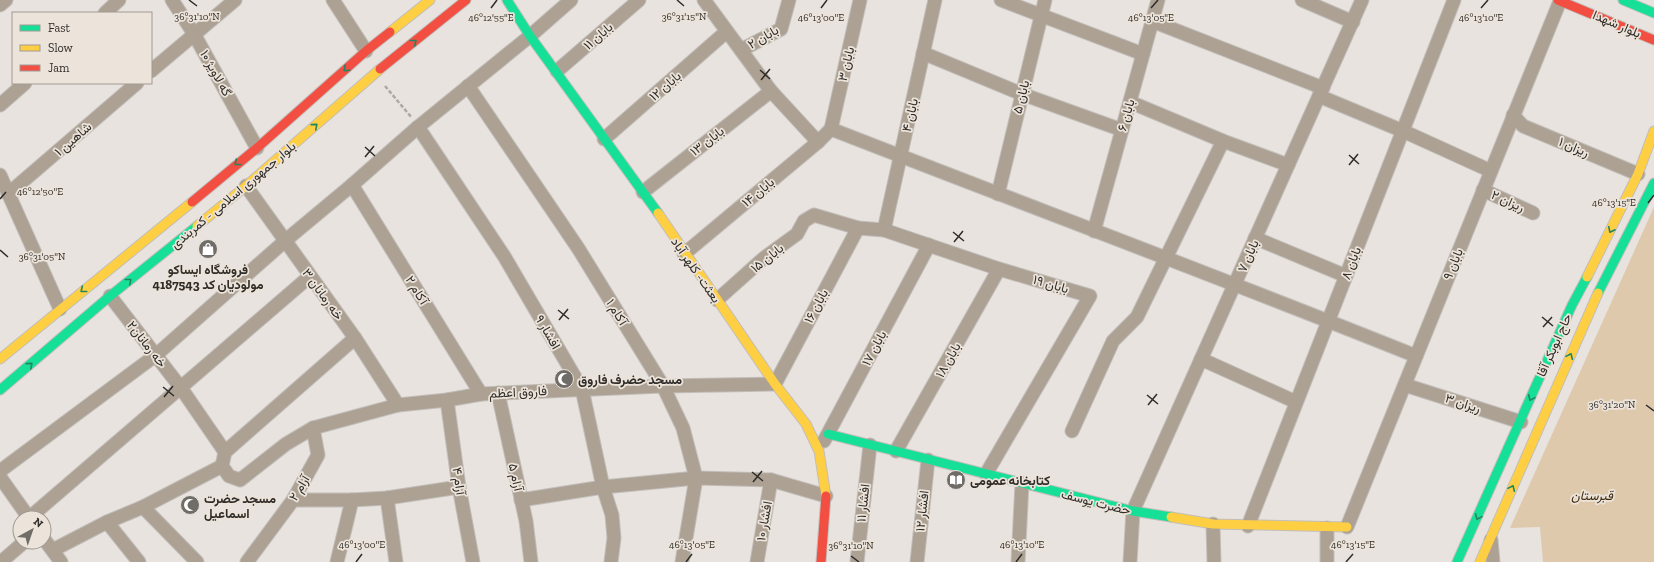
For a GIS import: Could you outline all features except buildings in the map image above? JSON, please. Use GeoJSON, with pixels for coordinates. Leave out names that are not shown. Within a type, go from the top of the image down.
{"type":"FeatureCollection","features":[{"type":"Feature","properties":{"kind":"main road","name":"بلوار جمهوری اسلامی - کمربندی"},"geometry":{"type":"LineString","coordinates":[[0,359],[257,148],[366,51],[430,0]]}},
{"type":"Feature","properties":{"kind":"main road","name":"بلوار جمهوری اسلامی - کمربندی"},"geometry":{"type":"LineString","coordinates":[[0,390],[110,296],[246,186],[374,74],[466,0]]}},
{"type":"Feature","properties":{"kind":"main road","name":"بعثت- کلهر آباد"},"geometry":{"type":"LineString","coordinates":[[507,0],[530,36],[557,71],[643,192],[684,254],[775,384],[806,424],[819,451],[826,496],[821,562]]}},
{"type":"Feature","properties":{"kind":"main road","name":"بلوار شهدا"},"geometry":{"type":"LineString","coordinates":[[1559,0],[1654,40]]}},
{"type":"Feature","properties":{"kind":"main road","name":"بلوار شهدا"},"geometry":{"type":"LineString","coordinates":[[1623,0],[1654,13]]}},
{"type":"Feature","properties":{"kind":"main road","name":"حاج ابوبکر آقا"},"geometry":{"type":"LineString","coordinates":[[1458,562],[1572,306],[1638,174],[1654,130]]}},
{"type":"Feature","properties":{"kind":"main road","name":"حاج ابوبکر آقا"},"geometry":{"type":"LineString","coordinates":[[1480,562],[1591,307],[1654,183]]}},
{"type":"Feature","properties":{"kind":"main road","name":"حضرت یوسف"},"geometry":{"type":"LineString","coordinates":[[828,434],[1133,511],[1213,524],[1326,528],[1347,527]]}},
{"type":"Feature","properties":{"kind":"street"},"geometry":{"type":"LineString","coordinates":[[0,5],[6,0]]}},
{"type":"Feature","properties":{"kind":"street"},"geometry":{"type":"LineString","coordinates":[[106,12],[120,0]]}},
{"type":"Feature","properties":{"kind":"street","name":"گه لاویژ ۱۰"},"geometry":{"type":"LineString","coordinates":[[172,0],[194,34],[257,148]]}},
{"type":"Feature","properties":{"kind":"street"},"geometry":{"type":"LineString","coordinates":[[152,70],[235,0]]}},
{"type":"Feature","properties":{"kind":"street"},"geometry":{"type":"LineString","coordinates":[[333,0],[366,51]]}},
{"type":"Feature","properties":{"kind":"street"},"geometry":{"type":"LineString","coordinates":[[0,471],[156,355],[286,240],[418,127],[530,36],[570,0]]}},
{"type":"Feature","properties":{"kind":"street","name":"بابان ۱۱"},"geometry":{"type":"LineString","coordinates":[[557,71],[639,0]]}},
{"type":"Feature","properties":{"kind":"street"},"geometry":{"type":"LineString","coordinates":[[704,0],[726,32],[771,91],[818,142]]}},
{"type":"Feature","properties":{"kind":"street","name":"بابان ۲"},"geometry":{"type":"LineString","coordinates":[[741,50],[781,29],[789,0]]}},
{"type":"Feature","properties":{"kind":"street","name":"بابان ۳"},"geometry":{"type":"LineString","coordinates":[[831,129],[860,0]]}},
{"type":"Feature","properties":{"kind":"street","name":"بابان ۴"},"geometry":{"type":"LineString","coordinates":[[884,230],[935,0]]}},
{"type":"Feature","properties":{"kind":"street"},"geometry":{"type":"LineString","coordinates":[[1001,0],[1143,54]]}},
{"type":"Feature","properties":{"kind":"street","name":"بابان ۵"},"geometry":{"type":"LineString","coordinates":[[998,194],[1045,0]]}},
{"type":"Feature","properties":{"kind":"street","name":"بابان ۶"},"geometry":{"type":"LineString","coordinates":[[1094,231],[1158,0]]}},
{"type":"Feature","properties":{"kind":"street"},"geometry":{"type":"LineString","coordinates":[[1302,0],[1353,22]]}},
{"type":"Feature","properties":{"kind":"street","name":"بابان ۷"},"geometry":{"type":"LineString","coordinates":[[1133,511],[1362,0]]}},
{"type":"Feature","properties":{"kind":"street","name":"بابان ۸"},"geometry":{"type":"LineString","coordinates":[[1248,526],[1454,0]]}},
{"type":"Feature","properties":{"kind":"street","name":"بابان ۹"},"geometry":{"type":"LineString","coordinates":[[1347,527],[1559,0]]}},
{"type":"Feature","properties":{"kind":"street"},"geometry":{"type":"LineString","coordinates":[[1152,21],[1321,92],[1491,171]]}},
{"type":"Feature","properties":{"kind":"street","name":"بابان ۱۲"},"geometry":{"type":"LineString","coordinates":[[604,139],[726,32]]}},
{"type":"Feature","properties":{"kind":"street"},"geometry":{"type":"LineString","coordinates":[[924,53],[1022,94],[1122,130]]}},
{"type":"Feature","properties":{"kind":"street"},"geometry":{"type":"LineString","coordinates":[[0,105],[24,84]]}},
{"type":"Feature","properties":{"kind":"street","name":"شاهین ۱"},"geometry":{"type":"LineString","coordinates":[[8,194],[136,84]]}},
{"type":"Feature","properties":{"kind":"street","name":"آکام ۱"},"geometry":{"type":"LineString","coordinates":[[468,86],[578,248],[663,386],[683,428],[696,478],[682,562]]}},
{"type":"Feature","properties":{"kind":"street","name":"بابان ۱۳"},"geometry":{"type":"LineString","coordinates":[[643,192],[771,91]]}},
{"type":"Feature","properties":{"kind":"street"},"geometry":{"type":"LineString","coordinates":[[1130,102],[1222,141],[1288,165]]}},
{"type":"Feature","properties":{"kind":"street","name":"ریزان ۱"},"geometry":{"type":"LineString","coordinates":[[1513,115],[1522,126],[1638,174]]}},
{"type":"Feature","properties":{"kind":"street","name":"افشار ۹"},"geometry":{"type":"LineString","coordinates":[[418,127],[504,256],[582,390],[603,487],[612,516],[614,538],[611,562]]}},
{"type":"Feature","properties":{"kind":"street"},"geometry":{"type":"LineString","coordinates":[[831,129],[1328,320],[1416,356]]}},
{"type":"Feature","properties":{"kind":"street","name":"بابان ۱۴"},"geometry":{"type":"LineString","coordinates":[[684,254],[818,142],[831,129]]}},
{"type":"Feature","properties":{"kind":"street"},"geometry":{"type":"LineString","coordinates":[[1072,430],[1113,341],[1136,317],[1222,141]]}},
{"type":"Feature","properties":{"kind":"street"},"geometry":{"type":"LineString","coordinates":[[0,175],[60,309]]}},
{"type":"Feature","properties":{"kind":"street","name":"آکام ۲"},"geometry":{"type":"LineString","coordinates":[[352,185],[481,394]]}},
{"type":"Feature","properties":{"kind":"street","name":"خه رمانان ۳"},"geometry":{"type":"LineString","coordinates":[[246,186],[286,240],[310,277],[354,338],[398,405]]}},
{"type":"Feature","properties":{"kind":"street","name":"ریزان ۲"},"geometry":{"type":"LineString","coordinates":[[1483,190],[1533,213]]}},
{"type":"Feature","properties":{"kind":"street","name":"بابان ۱۹"},"geometry":{"type":"LineString","coordinates":[[814,216],[858,228],[884,230],[999,269],[1090,296],[986,474]]}},
{"type":"Feature","properties":{"kind":"street","name":"بابان ۱۵"},"geometry":{"type":"LineString","coordinates":[[717,300],[764,258],[797,234],[804,221],[814,216]]}},
{"type":"Feature","properties":{"kind":"street","name":"بابان ۱۶"},"geometry":{"type":"LineString","coordinates":[[775,384],[858,228]]}},
{"type":"Feature","properties":{"kind":"street"},"geometry":{"type":"LineString","coordinates":[[1255,238],[1346,276]]}},
{"type":"Feature","properties":{"kind":"street","name":"بابان ۱۷"},"geometry":{"type":"LineString","coordinates":[[819,451],[929,245]]}},
{"type":"Feature","properties":{"kind":"street","name":"بابان ۱۸"},"geometry":{"type":"LineString","coordinates":[[896,451],[999,269]]}},
{"type":"Feature","properties":{"kind":"street"},"geometry":{"type":"LineString","coordinates":[[38,510],[310,277]]}},
{"type":"Feature","properties":{"kind":"street","name":"خه رمانان۲"},"geometry":{"type":"LineString","coordinates":[[110,296],[156,355],[225,452]]}},
{"type":"Feature","properties":{"kind":"street"},"geometry":{"type":"LineString","coordinates":[[61,562],[53,550],[222,466],[225,452],[354,338]]}},
{"type":"Feature","properties":{"kind":"street"},"geometry":{"type":"LineString","coordinates":[[1201,359],[1296,402]]}},
{"type":"Feature","properties":{"kind":"street","name":"فاروق اعظم"},"geometry":{"type":"LineString","coordinates":[[222,466],[229,476],[240,480],[286,444],[313,428],[398,405],[498,393],[663,386],[775,384]]}},
{"type":"Feature","properties":{"kind":"street","name":"۳ ریزان"},"geometry":{"type":"LineString","coordinates":[[1405,385],[1521,422]]}},
{"type":"Feature","properties":{"kind":"street","name":"آرام ۵"},"geometry":{"type":"LineString","coordinates":[[498,393],[522,500],[531,562]]}},
{"type":"Feature","properties":{"kind":"street","name":"آرام ۴"},"geometry":{"type":"LineString","coordinates":[[447,400],[473,562]]}},
{"type":"Feature","properties":{"kind":"street","name":"آرام ۲"},"geometry":{"type":"LineString","coordinates":[[247,562],[293,500],[318,455],[313,428]]}},
{"type":"Feature","properties":{"kind":"street","name":"افشار ۱۱"},"geometry":{"type":"LineString","coordinates":[[857,562],[870,445]]}},
{"type":"Feature","properties":{"kind":"street","name":"افشار ۱۲"},"geometry":{"type":"LineString","coordinates":[[917,562],[928,460]]}},
{"type":"Feature","properties":{"kind":"street"},"geometry":{"type":"LineString","coordinates":[[0,477],[23,510]]}},
{"type":"Feature","properties":{"kind":"street"},"geometry":{"type":"LineString","coordinates":[[522,500],[603,487],[696,478],[771,480],[826,496]]}},
{"type":"Feature","properties":{"kind":"street","name":"افشار ۱۰"},"geometry":{"type":"LineString","coordinates":[[757,562],[771,480]]}},
{"type":"Feature","properties":{"kind":"street"},"geometry":{"type":"LineString","coordinates":[[1018,562],[1022,483]]}},
{"type":"Feature","properties":{"kind":"street"},"geometry":{"type":"LineString","coordinates":[[293,500],[352,500],[387,498],[460,487]]}},
{"type":"Feature","properties":{"kind":"street"},"geometry":{"type":"LineString","coordinates":[[387,498],[396,562]]}},
{"type":"Feature","properties":{"kind":"street"},"geometry":{"type":"LineString","coordinates":[[337,562],[352,500]]}},
{"type":"Feature","properties":{"kind":"street"},"geometry":{"type":"LineString","coordinates":[[142,507],[196,562]]}},
{"type":"Feature","properties":{"kind":"street"},"geometry":{"type":"LineString","coordinates":[[1130,562],[1133,511]]}},
{"type":"Feature","properties":{"kind":"street"},"geometry":{"type":"LineString","coordinates":[[107,522],[139,562]]}},
{"type":"Feature","properties":{"kind":"street"},"geometry":{"type":"LineString","coordinates":[[1213,524],[1214,562]]}},
{"type":"Feature","properties":{"kind":"street"},"geometry":{"type":"LineString","coordinates":[[1326,528],[1327,562]]}},
{"type":"Feature","properties":{"kind":"street"},"geometry":{"type":"LineString","coordinates":[[1491,536],[1493,562]]}},
{"type":"Feature","properties":{"kind":"street"},"geometry":{"type":"LineString","coordinates":[[1,562],[15,550]]}},
{"type":"Feature","properties":{"kind":"path"},"geometry":{"type":"LineString","coordinates":[[374,74],[418,127]]}},
{"type":"Feature","properties":{"kind":"green space","name":"قبرستان"},"geometry":{"type":"Polygon","coordinates":[[[1654,207],[1654,562],[1543,562],[1540,527],[1510,528],[1654,207]]]}},
{"type":"Feature","properties":{"kind":"traffic: fast"},"geometry":{"type":"LineString","coordinates":[[507,0],[530,36],[658,213]]}},
{"type":"Feature","properties":{"kind":"traffic: fast"},"geometry":{"type":"LineString","coordinates":[[1623,0],[1654,13]]}},
{"type":"Feature","properties":{"kind":"traffic: fast"},"geometry":{"type":"LineString","coordinates":[[1598,293],[1654,183]]}},
{"type":"Feature","properties":{"kind":"traffic: fast"},"geometry":{"type":"LineString","coordinates":[[0,390],[110,296],[197,226]]}},
{"type":"Feature","properties":{"kind":"traffic: fast"},"geometry":{"type":"LineString","coordinates":[[1457,562],[1572,305],[1587,277]]}},
{"type":"Feature","properties":{"kind":"traffic: fast"},"geometry":{"type":"LineString","coordinates":[[828,434],[1133,511],[1171,517]]}},
{"type":"Feature","properties":{"kind":"traffic: slow"},"geometry":{"type":"LineString","coordinates":[[390,32],[430,0]]}},
{"type":"Feature","properties":{"kind":"traffic: slow"},"geometry":{"type":"LineString","coordinates":[[197,226],[246,186],[380,69]]}},
{"type":"Feature","properties":{"kind":"traffic: slow"},"geometry":{"type":"LineString","coordinates":[[1587,277],[1638,174],[1654,131]]}},
{"type":"Feature","properties":{"kind":"traffic: slow"},"geometry":{"type":"LineString","coordinates":[[0,359],[192,202]]}},
{"type":"Feature","properties":{"kind":"traffic: slow"},"geometry":{"type":"LineString","coordinates":[[658,213],[775,384],[806,424],[819,451],[826,496]]}},
{"type":"Feature","properties":{"kind":"traffic: slow"},"geometry":{"type":"LineString","coordinates":[[1480,562],[1598,293]]}},
{"type":"Feature","properties":{"kind":"traffic: slow"},"geometry":{"type":"LineString","coordinates":[[1171,517],[1213,524],[1347,527]]}},
{"type":"Feature","properties":{"kind":"traffic: jam"},"geometry":{"type":"LineString","coordinates":[[380,69],[466,0]]}},
{"type":"Feature","properties":{"kind":"traffic: jam"},"geometry":{"type":"LineString","coordinates":[[1558,0],[1654,40]]}},
{"type":"Feature","properties":{"kind":"traffic: jam"},"geometry":{"type":"LineString","coordinates":[[192,202],[257,148],[366,51],[390,32]]}},
{"type":"Feature","properties":{"kind":"traffic: jam"},"geometry":{"type":"LineString","coordinates":[[821,562],[826,496]]}},
{"type":"Feature","properties":{"kind":"place","name":"فروشگاە ایساکو مولودیان کد 4187543"},"geometry":{"type":"Point","coordinates":[208,249]}},
{"type":"Feature","properties":{"kind":"place","name":"مسجد حضرف فاروق"},"geometry":{"type":"Point","coordinates":[564,379]}},
{"type":"Feature","properties":{"kind":"place","name":"کتابخانه عمومی"},"geometry":{"type":"Point","coordinates":[956,480]}},
{"type":"Feature","properties":{"kind":"place","name":"مسجد حضرت اسماعیل"},"geometry":{"type":"Point","coordinates":[190,505]}}]}
